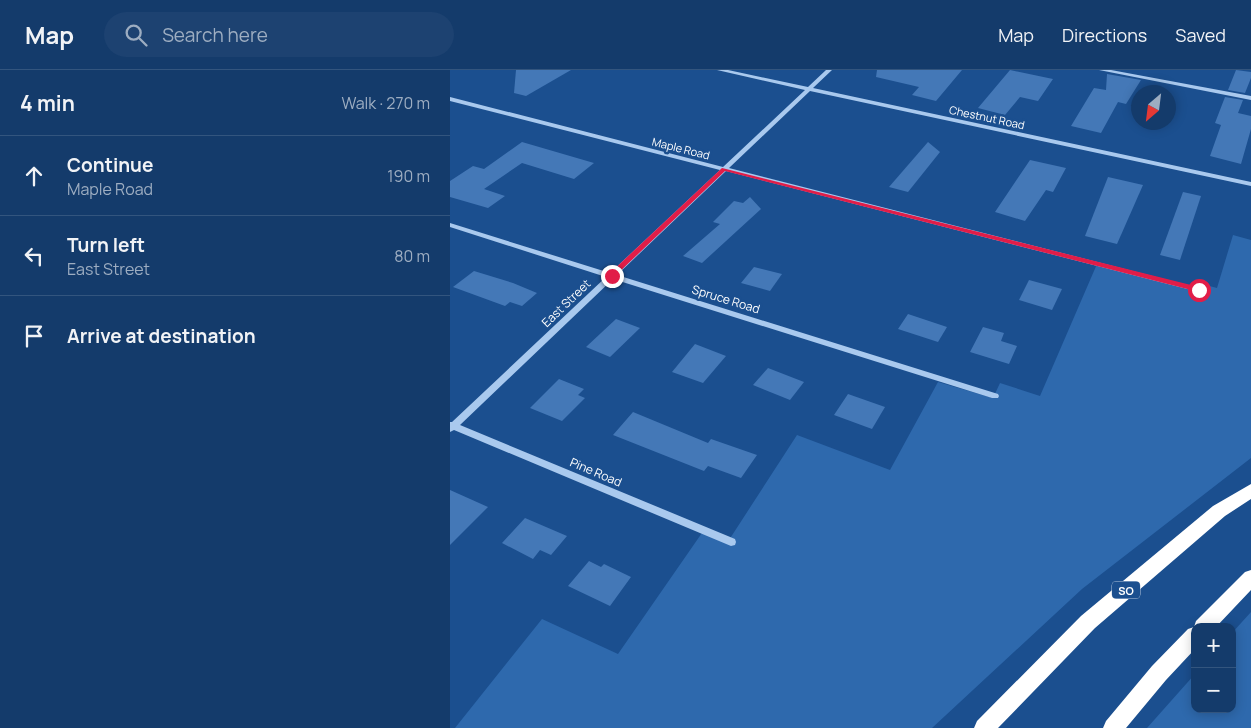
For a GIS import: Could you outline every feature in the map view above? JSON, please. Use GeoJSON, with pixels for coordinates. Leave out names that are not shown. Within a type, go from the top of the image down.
{"type":"FeatureCollection","features":[{"type":"Feature","properties":{"kind":"highway","name":"SO"},"geometry":{"type":"LineString","coordinates":[[984,728],[1088,622],[1218,511],[1251,491]]}},
{"type":"Feature","properties":{"kind":"highway"},"geometry":{"type":"LineString","coordinates":[[1207,623],[1251,578]]}},
{"type":"Feature","properties":{"kind":"highway"},"geometry":{"type":"LineString","coordinates":[[1113,728],[1159,673],[1191,639]]}},
{"type":"Feature","properties":{"kind":"street","name":"Chestnut Road"},"geometry":{"type":"LineString","coordinates":[[720,70],[1251,184]]}},
{"type":"Feature","properties":{"kind":"street","name":"East Street"},"geometry":{"type":"LineString","coordinates":[[451,427],[829,70]]}},
{"type":"Feature","properties":{"kind":"street"},"geometry":{"type":"LineString","coordinates":[[1102,70],[1251,98]]}},
{"type":"Feature","properties":{"kind":"street","name":"Maple Road"},"geometry":{"type":"LineString","coordinates":[[450,99],[1199,290]]}},
{"type":"Feature","properties":{"kind":"street","name":"Spruce Road"},"geometry":{"type":"LineString","coordinates":[[450,225],[995,396]]}},
{"type":"Feature","properties":{"kind":"street","name":"Pine Road"},"geometry":{"type":"LineString","coordinates":[[451,427],[731,542]]}},
{"type":"Feature","properties":{"kind":"shaded area"},"geometry":{"type":"Polygon","coordinates":[[[1233,235],[1251,240],[1251,458],[1082,589],[932,728],[455,728],[542,619],[618,654],[704,530],[729,540],[797,435],[890,470],[938,382],[993,398],[1000,383],[1040,396],[1097,264],[1197,289],[1198,283],[1217,288],[1233,235]]]}},
{"type":"Feature","properties":{"kind":"shaded area"},"geometry":{"type":"Polygon","coordinates":[[[1251,612],[1251,728],[1147,728],[1191,678],[1191,713],[1236,713],[1236,629],[1251,612]]]}},
{"type":"Feature","properties":{"kind":"building"},"geometry":{"type":"Polygon","coordinates":[[[516,70],[571,70],[526,96],[514,93],[516,70]]]}},
{"type":"Feature","properties":{"kind":"building"},"geometry":{"type":"Polygon","coordinates":[[[877,70],[962,70],[936,101],[912,95],[919,87],[876,77],[877,70]]]}},
{"type":"Feature","properties":{"kind":"building"},"geometry":{"type":"Polygon","coordinates":[[[1010,70],[1053,79],[1038,101],[1020,97],[1005,115],[978,108],[1010,70]]]}},
{"type":"Feature","properties":{"kind":"building"},"geometry":{"type":"Polygon","coordinates":[[[1236,70],[1251,72],[1251,78],[1245,93],[1228,90],[1236,70]]]}},
{"type":"Feature","properties":{"kind":"building"},"geometry":{"type":"Polygon","coordinates":[[[1107,74],[1141,80],[1138,85],[1131,85],[1131,96],[1126,104],[1118,102],[1101,133],[1071,126],[1094,88],[1106,90],[1107,74]]]}},
{"type":"Feature","properties":{"kind":"building"},"geometry":{"type":"Polygon","coordinates":[[[1225,97],[1243,100],[1238,113],[1251,116],[1251,129],[1241,164],[1210,156],[1221,125],[1215,123],[1225,97]]]}},
{"type":"Feature","properties":{"kind":"building"},"geometry":{"type":"Polygon","coordinates":[[[522,142],[594,163],[574,179],[522,163],[484,189],[505,196],[488,208],[450,197],[450,181],[473,166],[484,169],[522,142]]]}},
{"type":"Feature","properties":{"kind":"building"},"geometry":{"type":"Polygon","coordinates":[[[928,142],[940,152],[908,192],[889,187],[928,142]]]}},
{"type":"Feature","properties":{"kind":"building"},"geometry":{"type":"Polygon","coordinates":[[[1030,160],[1066,168],[1053,192],[1046,190],[1025,221],[995,212],[1030,160]]]}},
{"type":"Feature","properties":{"kind":"building"},"geometry":{"type":"Polygon","coordinates":[[[1108,177],[1143,185],[1117,244],[1085,236],[1108,177]]]}},
{"type":"Feature","properties":{"kind":"building"},"geometry":{"type":"Polygon","coordinates":[[[1183,192],[1201,196],[1180,260],[1160,255],[1183,192]]]}},
{"type":"Feature","properties":{"kind":"building"},"geometry":{"type":"Polygon","coordinates":[[[750,197],[761,209],[702,263],[683,256],[720,224],[713,222],[734,201],[743,203],[750,197]]]}},
{"type":"Feature","properties":{"kind":"building"},"geometry":{"type":"Polygon","coordinates":[[[754,267],[782,274],[770,291],[741,283],[754,267]]]}},
{"type":"Feature","properties":{"kind":"building"},"geometry":{"type":"Polygon","coordinates":[[[474,271],[513,283],[537,293],[522,306],[510,302],[505,306],[453,287],[474,271]]]}},
{"type":"Feature","properties":{"kind":"building"},"geometry":{"type":"Polygon","coordinates":[[[1029,280],[1062,289],[1052,310],[1019,300],[1029,280]]]}},
{"type":"Feature","properties":{"kind":"building"},"geometry":{"type":"Polygon","coordinates":[[[908,314],[947,327],[938,342],[898,329],[908,314]]]}},
{"type":"Feature","properties":{"kind":"building"},"geometry":{"type":"Polygon","coordinates":[[[616,319],[640,328],[610,357],[586,347],[616,319]]]}},
{"type":"Feature","properties":{"kind":"building"},"geometry":{"type":"Polygon","coordinates":[[[983,327],[1004,333],[1001,341],[1017,346],[1009,364],[970,352],[983,327]]]}},
{"type":"Feature","properties":{"kind":"building"},"geometry":{"type":"Polygon","coordinates":[[[695,344],[726,356],[703,383],[672,372],[695,344]]]}},
{"type":"Feature","properties":{"kind":"building"},"geometry":{"type":"Polygon","coordinates":[[[768,368],[804,382],[790,400],[753,385],[768,368]]]}},
{"type":"Feature","properties":{"kind":"building"},"geometry":{"type":"Polygon","coordinates":[[[559,379],[584,389],[578,395],[585,398],[562,421],[530,408],[559,379]]]}},
{"type":"Feature","properties":{"kind":"building"},"geometry":{"type":"Polygon","coordinates":[[[848,394],[885,407],[872,429],[834,415],[848,394]]]}},
{"type":"Feature","properties":{"kind":"building"},"geometry":{"type":"Polygon","coordinates":[[[633,412],[708,443],[711,439],[757,455],[741,478],[708,466],[704,471],[613,435],[633,412]]]}},
{"type":"Feature","properties":{"kind":"building"},"geometry":{"type":"Polygon","coordinates":[[[450,490],[488,507],[450,545],[450,490]]]}},
{"type":"Feature","properties":{"kind":"building"},"geometry":{"type":"Polygon","coordinates":[[[525,518],[567,536],[551,555],[540,550],[533,559],[502,543],[525,518]]]}},
{"type":"Feature","properties":{"kind":"building"},"geometry":{"type":"Polygon","coordinates":[[[589,561],[601,567],[604,564],[631,577],[610,606],[568,586],[589,561]]]}},
{"type":"Feature","properties":{"kind":"route"},"geometry":{"type":"LineString","coordinates":[[612,276],[724,169],[1199,290]]}}]}
